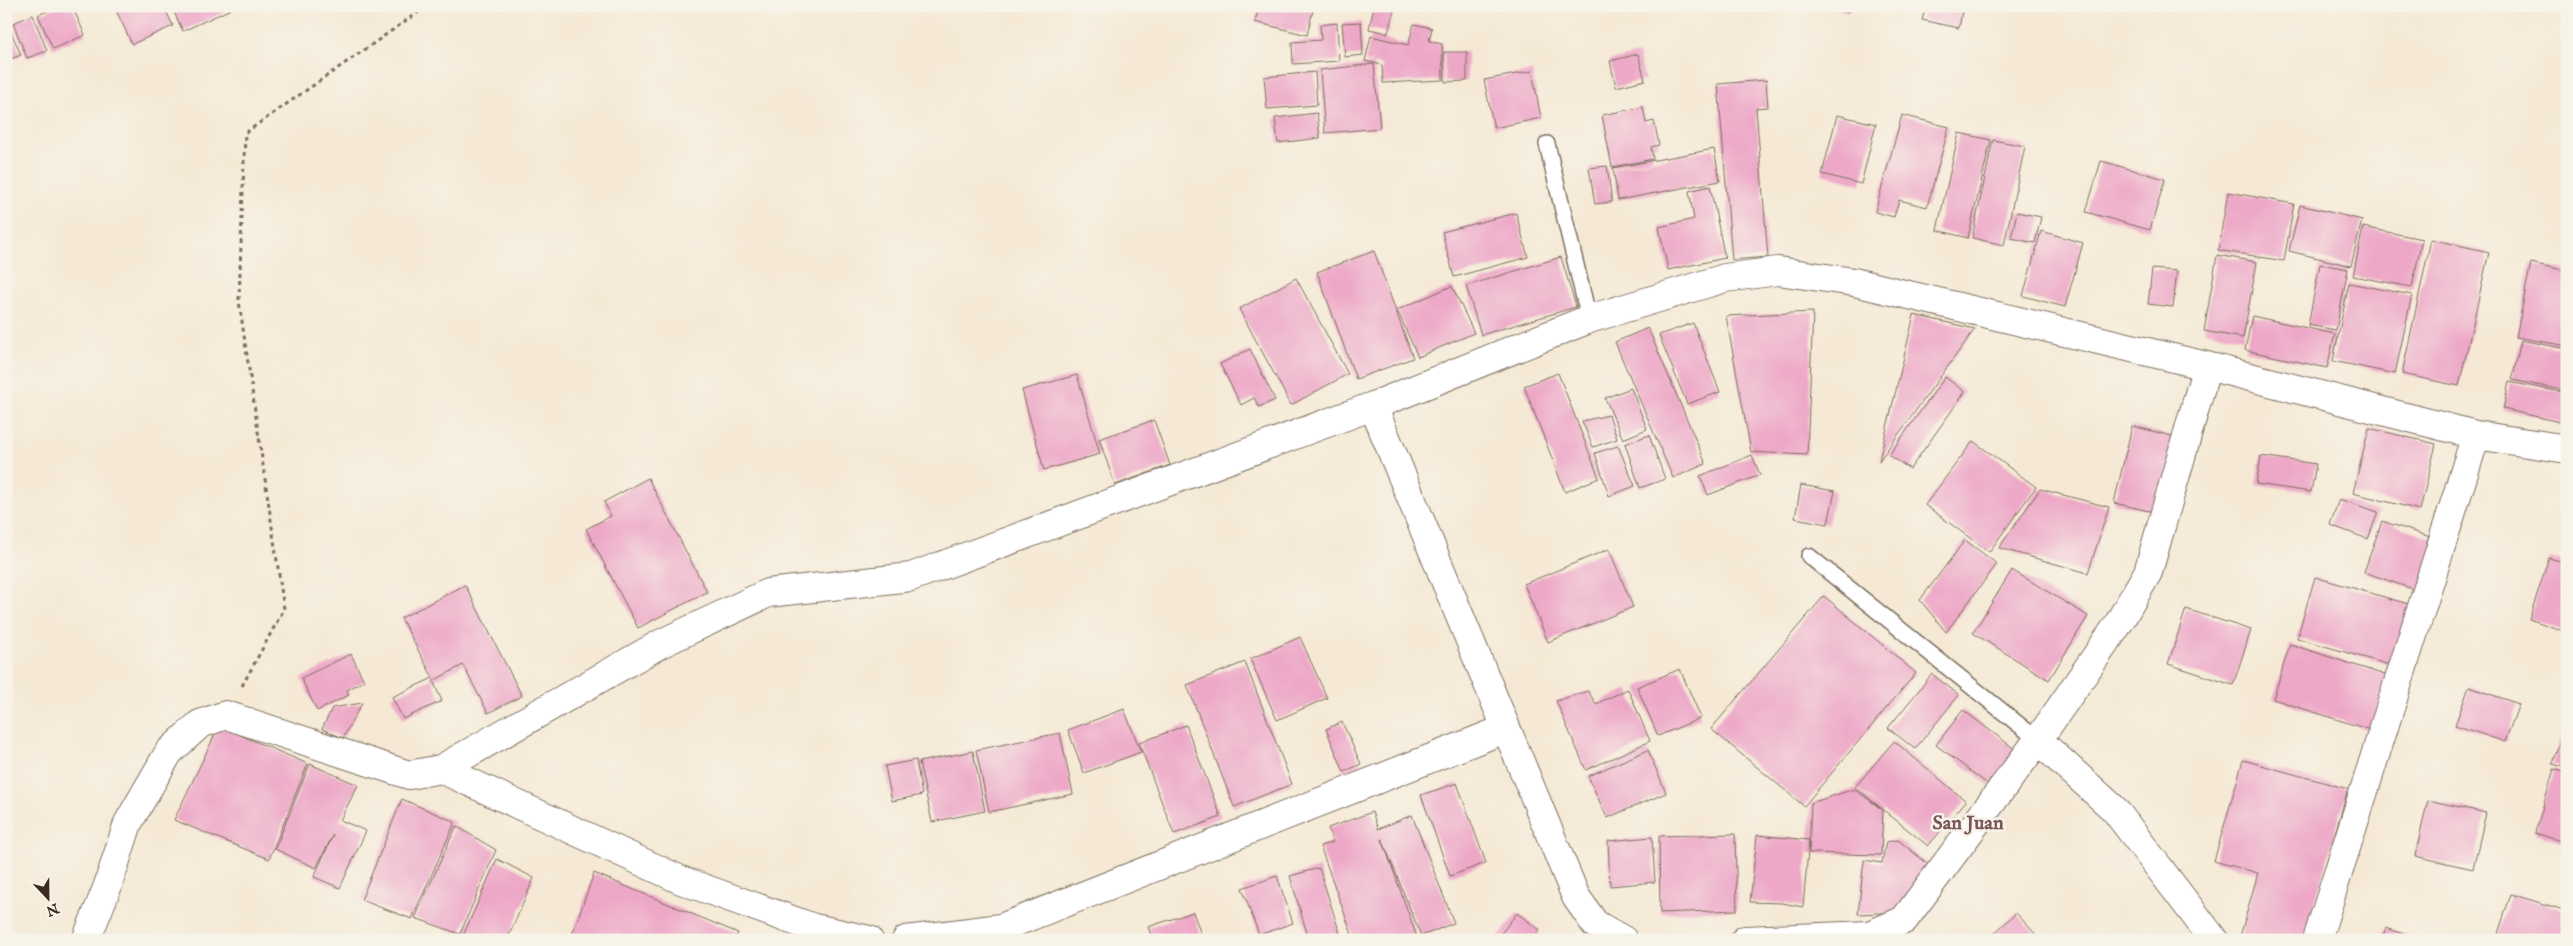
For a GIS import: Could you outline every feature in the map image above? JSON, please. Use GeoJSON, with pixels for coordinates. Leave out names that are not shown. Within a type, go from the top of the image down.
{"type":"FeatureCollection","features":[{"type":"Feature","properties":{"kind":"street"},"geometry":{"type":"LineString","coordinates":[[86,940],[107,888],[128,823],[169,752],[200,724],[226,714],[409,775],[441,769],[660,644],[768,593],[911,576],[1373,406],[1589,319],[1725,278],[1778,271],[1854,282],[2206,366],[2476,435],[2567,449]]}},
{"type":"Feature","properties":{"kind":"street"},"geometry":{"type":"LineString","coordinates":[[1745,940],[1869,935],[1904,920],[2038,740],[2117,626],[2148,572],[2206,366]]}},
{"type":"Feature","properties":{"kind":"street"},"geometry":{"type":"LineString","coordinates":[[1373,406],[1576,897],[1595,924],[1623,940]]}},
{"type":"Feature","properties":{"kind":"street"},"geometry":{"type":"LineString","coordinates":[[2317,940],[2476,435]]}},
{"type":"Feature","properties":{"kind":"street"},"geometry":{"type":"LineString","coordinates":[[906,940],[1001,928],[1506,729]]}},
{"type":"Feature","properties":{"kind":"street"},"geometry":{"type":"LineString","coordinates":[[2038,740],[2115,810],[2214,940]]}},
{"type":"Feature","properties":{"kind":"street"},"geometry":{"type":"LineString","coordinates":[[441,769],[681,880],[814,928],[869,940]]}},
{"type":"Feature","properties":{"kind":"lane"},"geometry":{"type":"LineString","coordinates":[[1546,144],[1589,319]]}},
{"type":"Feature","properties":{"kind":"lane"},"geometry":{"type":"LineString","coordinates":[[1809,556],[2038,740]]}},
{"type":"Feature","properties":{"kind":"path"},"geometry":{"type":"LineString","coordinates":[[226,714],[284,609],[240,301],[245,133],[427,6]]}},
{"type":"Feature","properties":{"kind":"building"},"geometry":{"type":"Polygon","coordinates":[[[58,6],[72,6],[85,35],[53,49],[38,15],[58,6]]]}},
{"type":"Feature","properties":{"kind":"building"},"geometry":{"type":"Polygon","coordinates":[[[114,6],[164,6],[173,26],[132,44],[114,6]]]}},
{"type":"Feature","properties":{"kind":"building"},"geometry":{"type":"Polygon","coordinates":[[[171,6],[229,6],[231,9],[183,31],[171,6]]]}},
{"type":"Feature","properties":{"kind":"building"},"geometry":{"type":"Polygon","coordinates":[[[1259,6],[1314,6],[1307,35],[1255,22],[1259,6]]]}},
{"type":"Feature","properties":{"kind":"building"},"geometry":{"type":"Polygon","coordinates":[[[1374,6],[1395,6],[1388,33],[1369,29],[1374,6]]]}},
{"type":"Feature","properties":{"kind":"building"},"geometry":{"type":"Polygon","coordinates":[[[1827,6],[1849,6],[1848,12],[1827,6]]]}},
{"type":"Feature","properties":{"kind":"building"},"geometry":{"type":"Polygon","coordinates":[[[1926,6],[1963,6],[1959,28],[1922,20],[1926,6]]]}},
{"type":"Feature","properties":{"kind":"building"},"geometry":{"type":"Polygon","coordinates":[[[33,15],[47,51],[27,58],[13,23],[33,15]]]}},
{"type":"Feature","properties":{"kind":"building"},"geometry":{"type":"Polygon","coordinates":[[[1361,22],[1363,55],[1345,57],[1342,23],[1361,22]]]}},
{"type":"Feature","properties":{"kind":"building"},"geometry":{"type":"Polygon","coordinates":[[[1337,23],[1339,61],[1293,64],[1292,42],[1321,40],[1320,25],[1337,23]]]}},
{"type":"Feature","properties":{"kind":"building"},"geometry":{"type":"Polygon","coordinates":[[[1414,24],[1432,28],[1429,41],[1442,44],[1443,80],[1383,83],[1382,65],[1365,61],[1371,36],[1408,45],[1414,24]]]}},
{"type":"Feature","properties":{"kind":"building"},"geometry":{"type":"Polygon","coordinates":[[[8,25],[21,55],[6,61],[6,26],[8,25]]]}},
{"type":"Feature","properties":{"kind":"building"},"geometry":{"type":"Polygon","coordinates":[[[1444,52],[1467,52],[1467,81],[1445,82],[1444,52]]]}},
{"type":"Feature","properties":{"kind":"building"},"geometry":{"type":"Polygon","coordinates":[[[1638,54],[1645,80],[1616,87],[1610,61],[1638,54]]]}},
{"type":"Feature","properties":{"kind":"building"},"geometry":{"type":"Polygon","coordinates":[[[1374,64],[1380,128],[1325,133],[1320,70],[1374,64]]]}},
{"type":"Feature","properties":{"kind":"building"},"geometry":{"type":"Polygon","coordinates":[[[1532,71],[1541,118],[1494,128],[1484,80],[1532,71]]]}},
{"type":"Feature","properties":{"kind":"building"},"geometry":{"type":"Polygon","coordinates":[[[1315,72],[1317,105],[1267,109],[1264,77],[1315,72]]]}},
{"type":"Feature","properties":{"kind":"building"},"geometry":{"type":"Polygon","coordinates":[[[1766,80],[1768,107],[1756,108],[1768,257],[1732,260],[1718,84],[1766,80]]]}},
{"type":"Feature","properties":{"kind":"building"},"geometry":{"type":"Polygon","coordinates":[[[1643,107],[1646,123],[1654,121],[1659,145],[1651,147],[1653,159],[1612,167],[1602,115],[1643,107]]]}},
{"type":"Feature","properties":{"kind":"building"},"geometry":{"type":"Polygon","coordinates":[[[1317,113],[1320,138],[1278,143],[1275,118],[1317,113]]]}},
{"type":"Feature","properties":{"kind":"building"},"geometry":{"type":"Polygon","coordinates":[[[1837,115],[1876,124],[1861,184],[1822,174],[1837,115]]]}},
{"type":"Feature","properties":{"kind":"building"},"geometry":{"type":"Polygon","coordinates":[[[1902,115],[1949,127],[1927,207],[1899,200],[1894,217],[1875,212],[1902,115]]]}},
{"type":"Feature","properties":{"kind":"building"},"geometry":{"type":"Polygon","coordinates":[[[1959,133],[1991,140],[1968,238],[1937,230],[1959,133]]]}},
{"type":"Feature","properties":{"kind":"building"},"geometry":{"type":"Polygon","coordinates":[[[1993,140],[2025,146],[2004,245],[1972,238],[1993,140]]]}},
{"type":"Feature","properties":{"kind":"building"},"geometry":{"type":"Polygon","coordinates":[[[1714,149],[1720,181],[1618,200],[1613,168],[1714,149]]]}},
{"type":"Feature","properties":{"kind":"building"},"geometry":{"type":"Polygon","coordinates":[[[2101,161],[2165,179],[2150,230],[2086,212],[2101,161]]]}},
{"type":"Feature","properties":{"kind":"building"},"geometry":{"type":"Polygon","coordinates":[[[1607,166],[1612,202],[1595,204],[1589,168],[1607,166]]]}},
{"type":"Feature","properties":{"kind":"building"},"geometry":{"type":"Polygon","coordinates":[[[1710,186],[1725,258],[1668,270],[1659,227],[1694,219],[1689,191],[1710,186]]]}},
{"type":"Feature","properties":{"kind":"building"},"geometry":{"type":"Polygon","coordinates":[[[2228,192],[2294,204],[2284,261],[2218,250],[2228,192]]]}},
{"type":"Feature","properties":{"kind":"building"},"geometry":{"type":"Polygon","coordinates":[[[2300,205],[2362,220],[2351,266],[2289,251],[2300,205]]]}},
{"type":"Feature","properties":{"kind":"building"},"geometry":{"type":"Polygon","coordinates":[[[2017,212],[2041,217],[2035,243],[2011,238],[2017,212]]]}},
{"type":"Feature","properties":{"kind":"building"},"geometry":{"type":"Polygon","coordinates":[[[1516,213],[1528,257],[1454,277],[1442,232],[1516,213]]]}},
{"type":"Feature","properties":{"kind":"building"},"geometry":{"type":"Polygon","coordinates":[[[2363,227],[2422,239],[2412,287],[2353,276],[2363,227]]]}},
{"type":"Feature","properties":{"kind":"building"},"geometry":{"type":"Polygon","coordinates":[[[2041,231],[2083,243],[2065,307],[2023,296],[2041,231]]]}},
{"type":"Feature","properties":{"kind":"building"},"geometry":{"type":"Polygon","coordinates":[[[2431,239],[2489,252],[2459,386],[2402,374],[2431,239]]]}},
{"type":"Feature","properties":{"kind":"building"},"geometry":{"type":"Polygon","coordinates":[[[1374,251],[1413,358],[1356,379],[1317,272],[1374,251]]]}},
{"type":"Feature","properties":{"kind":"building"},"geometry":{"type":"Polygon","coordinates":[[[2217,255],[2257,262],[2243,338],[2204,331],[2217,255]]]}},
{"type":"Feature","properties":{"kind":"building"},"geometry":{"type":"Polygon","coordinates":[[[1561,257],[1576,307],[1481,335],[1466,286],[1561,257]]]}},
{"type":"Feature","properties":{"kind":"building"},"geometry":{"type":"Polygon","coordinates":[[[2531,263],[2567,271],[2567,346],[2516,337],[2531,263]]]}},
{"type":"Feature","properties":{"kind":"building"},"geometry":{"type":"Polygon","coordinates":[[[2320,264],[2348,269],[2336,330],[2308,325],[2320,264]]]}},
{"type":"Feature","properties":{"kind":"building"},"geometry":{"type":"Polygon","coordinates":[[[2152,269],[2177,271],[2173,307],[2148,304],[2152,269]]]}},
{"type":"Feature","properties":{"kind":"building"},"geometry":{"type":"Polygon","coordinates":[[[1296,278],[1348,374],[1291,405],[1239,309],[1296,278]]]}},
{"type":"Feature","properties":{"kind":"building"},"geometry":{"type":"Polygon","coordinates":[[[2349,283],[2412,295],[2395,374],[2333,361],[2349,283]]]}},
{"type":"Feature","properties":{"kind":"building"},"geometry":{"type":"Polygon","coordinates":[[[1452,286],[1474,333],[1418,357],[1397,310],[1452,286]]]}},
{"type":"Feature","properties":{"kind":"building"},"geometry":{"type":"Polygon","coordinates":[[[1813,312],[1807,455],[1751,452],[1726,316],[1813,312]]]}},
{"type":"Feature","properties":{"kind":"building"},"geometry":{"type":"Polygon","coordinates":[[[1914,315],[1975,329],[1879,461],[1914,315]]]}},
{"type":"Feature","properties":{"kind":"building"},"geometry":{"type":"Polygon","coordinates":[[[2252,316],[2335,334],[2327,368],[2245,350],[2252,316]]]}},
{"type":"Feature","properties":{"kind":"building"},"geometry":{"type":"Polygon","coordinates":[[[1693,323],[1720,392],[1687,404],[1659,335],[1693,323]]]}},
{"type":"Feature","properties":{"kind":"building"},"geometry":{"type":"Polygon","coordinates":[[[1648,328],[1706,464],[1673,478],[1615,342],[1648,328]]]}},
{"type":"Feature","properties":{"kind":"building"},"geometry":{"type":"Polygon","coordinates":[[[2521,340],[2567,349],[2567,391],[2512,380],[2521,340]]]}},
{"type":"Feature","properties":{"kind":"building"},"geometry":{"type":"Polygon","coordinates":[[[1250,349],[1275,400],[1259,407],[1254,398],[1241,405],[1220,364],[1250,349]]]}},
{"type":"Feature","properties":{"kind":"building"},"geometry":{"type":"Polygon","coordinates":[[[1558,373],[1599,478],[1565,492],[1524,386],[1558,373]]]}},
{"type":"Feature","properties":{"kind":"building"},"geometry":{"type":"Polygon","coordinates":[[[1077,375],[1100,454],[1044,470],[1022,390],[1077,375]]]}},
{"type":"Feature","properties":{"kind":"building"},"geometry":{"type":"Polygon","coordinates":[[[1945,377],[1965,392],[1910,469],[1889,455],[1945,377]]]}},
{"type":"Feature","properties":{"kind":"building"},"geometry":{"type":"Polygon","coordinates":[[[2509,382],[2567,393],[2567,418],[2564,423],[2503,409],[2509,382]]]}},
{"type":"Feature","properties":{"kind":"building"},"geometry":{"type":"Polygon","coordinates":[[[1631,388],[1647,429],[1623,439],[1605,398],[1631,388]]]}},
{"type":"Feature","properties":{"kind":"building"},"geometry":{"type":"Polygon","coordinates":[[[1609,415],[1617,439],[1593,447],[1582,421],[1609,415]]]}},
{"type":"Feature","properties":{"kind":"building"},"geometry":{"type":"Polygon","coordinates":[[[1154,420],[1170,465],[1115,485],[1099,439],[1154,420]]]}},
{"type":"Feature","properties":{"kind":"building"},"geometry":{"type":"Polygon","coordinates":[[[2132,426],[2176,437],[2158,513],[2114,503],[2132,426]]]}},
{"type":"Feature","properties":{"kind":"building"},"geometry":{"type":"Polygon","coordinates":[[[2369,428],[2436,444],[2420,510],[2353,493],[2369,428]]]}},
{"type":"Feature","properties":{"kind":"building"},"geometry":{"type":"Polygon","coordinates":[[[1649,435],[1665,479],[1640,488],[1625,444],[1649,435]]]}},
{"type":"Feature","properties":{"kind":"building"},"geometry":{"type":"Polygon","coordinates":[[[1973,441],[2036,487],[1989,552],[1925,505],[1973,441]]]}},
{"type":"Feature","properties":{"kind":"building"},"geometry":{"type":"Polygon","coordinates":[[[1618,446],[1635,486],[1609,496],[1595,453],[1618,446]]]}},
{"type":"Feature","properties":{"kind":"building"},"geometry":{"type":"Polygon","coordinates":[[[1752,455],[1760,475],[1708,495],[1700,476],[1752,455]]]}},
{"type":"Feature","properties":{"kind":"building"},"geometry":{"type":"Polygon","coordinates":[[[2261,456],[2316,464],[2311,492],[2256,484],[2261,456]]]}},
{"type":"Feature","properties":{"kind":"building"},"geometry":{"type":"Polygon","coordinates":[[[648,478],[707,592],[638,628],[586,529],[611,516],[604,502],[648,478]]]}},
{"type":"Feature","properties":{"kind":"building"},"geometry":{"type":"Polygon","coordinates":[[[1801,485],[1835,491],[1828,524],[1795,518],[1801,485]]]}},
{"type":"Feature","properties":{"kind":"building"},"geometry":{"type":"Polygon","coordinates":[[[2040,489],[2109,507],[2088,573],[1999,548],[2040,489]]]}},
{"type":"Feature","properties":{"kind":"building"},"geometry":{"type":"Polygon","coordinates":[[[2339,499],[2378,512],[2368,539],[2330,525],[2339,499]]]}},
{"type":"Feature","properties":{"kind":"building"},"geometry":{"type":"Polygon","coordinates":[[[2382,521],[2439,540],[2421,592],[2364,572],[2382,521]]]}},
{"type":"Feature","properties":{"kind":"building"},"geometry":{"type":"Polygon","coordinates":[[[1965,540],[1997,564],[1946,632],[1920,600],[1965,540]]]}},
{"type":"Feature","properties":{"kind":"building"},"geometry":{"type":"Polygon","coordinates":[[[1609,549],[1633,607],[1548,642],[1524,584],[1609,549]]]}},
{"type":"Feature","properties":{"kind":"building"},"geometry":{"type":"Polygon","coordinates":[[[2549,558],[2567,563],[2567,632],[2529,619],[2549,558]]]}},
{"type":"Feature","properties":{"kind":"building"},"geometry":{"type":"Polygon","coordinates":[[[2012,570],[2088,616],[2049,680],[1973,633],[2012,570]]]}},
{"type":"Feature","properties":{"kind":"building"},"geometry":{"type":"Polygon","coordinates":[[[2315,577],[2412,605],[2393,666],[2297,638],[2315,577]]]}},
{"type":"Feature","properties":{"kind":"building"},"geometry":{"type":"Polygon","coordinates":[[[465,585],[522,696],[488,713],[463,665],[433,681],[442,701],[403,719],[392,697],[433,678],[401,618],[465,585]]]}},
{"type":"Feature","properties":{"kind":"building"},"geometry":{"type":"Polygon","coordinates":[[[1824,596],[1916,673],[1804,806],[1711,729],[1824,596]]]}},
{"type":"Feature","properties":{"kind":"building"},"geometry":{"type":"Polygon","coordinates":[[[2186,609],[2251,630],[2233,685],[2168,664],[2186,609]]]}},
{"type":"Feature","properties":{"kind":"building"},"geometry":{"type":"Polygon","coordinates":[[[1300,637],[1327,698],[1277,720],[1250,659],[1300,637]]]}},
{"type":"Feature","properties":{"kind":"building"},"geometry":{"type":"Polygon","coordinates":[[[2290,644],[2388,676],[2370,730],[2273,699],[2290,644]]]}},
{"type":"Feature","properties":{"kind":"building"},"geometry":{"type":"Polygon","coordinates":[[[351,654],[364,681],[347,690],[349,695],[317,711],[301,678],[351,654]]]}},
{"type":"Feature","properties":{"kind":"building"},"geometry":{"type":"Polygon","coordinates":[[[1245,662],[1292,784],[1234,807],[1187,685],[1245,662]]]}},
{"type":"Feature","properties":{"kind":"building"},"geometry":{"type":"Polygon","coordinates":[[[1680,669],[1701,718],[1658,736],[1637,687],[1680,669]]]}},
{"type":"Feature","properties":{"kind":"building"},"geometry":{"type":"Polygon","coordinates":[[[1932,674],[1959,695],[1915,749],[1888,728],[1932,674]]]}},
{"type":"Feature","properties":{"kind":"building"},"geometry":{"type":"Polygon","coordinates":[[[2469,687],[2519,704],[2505,742],[2455,725],[2469,687]]]}},
{"type":"Feature","properties":{"kind":"building"},"geometry":{"type":"Polygon","coordinates":[[[1628,689],[1650,741],[1586,770],[1556,701],[1588,691],[1596,704],[1628,689]]]}},
{"type":"Feature","properties":{"kind":"building"},"geometry":{"type":"Polygon","coordinates":[[[362,703],[343,738],[322,729],[332,708],[362,703]]]}},
{"type":"Feature","properties":{"kind":"building"},"geometry":{"type":"Polygon","coordinates":[[[1124,709],[1141,752],[1084,773],[1068,730],[1124,709]]]}},
{"type":"Feature","properties":{"kind":"building"},"geometry":{"type":"Polygon","coordinates":[[[1963,710],[2016,750],[1989,785],[1936,745],[1963,710]]]}},
{"type":"Feature","properties":{"kind":"building"},"geometry":{"type":"Polygon","coordinates":[[[2567,715],[2567,768],[2553,764],[2567,715]]]}},
{"type":"Feature","properties":{"kind":"building"},"geometry":{"type":"Polygon","coordinates":[[[1342,722],[1361,764],[1344,772],[1326,729],[1342,722]]]}},
{"type":"Feature","properties":{"kind":"building"},"geometry":{"type":"Polygon","coordinates":[[[1186,725],[1221,817],[1174,834],[1139,743],[1186,725]]]}},
{"type":"Feature","properties":{"kind":"building"},"geometry":{"type":"Polygon","coordinates":[[[219,726],[308,764],[269,859],[174,820],[219,726]]]}},
{"type":"Feature","properties":{"kind":"building"},"geometry":{"type":"Polygon","coordinates":[[[1060,733],[1073,794],[989,812],[976,750],[1060,733]]]}},
{"type":"Feature","properties":{"kind":"building"},"geometry":{"type":"Polygon","coordinates":[[[1894,741],[1966,801],[1928,846],[1855,787],[1894,741]]]}},
{"type":"Feature","properties":{"kind":"building"},"geometry":{"type":"Polygon","coordinates":[[[1648,750],[1666,793],[1607,818],[1588,776],[1648,750]]]}},
{"type":"Feature","properties":{"kind":"building"},"geometry":{"type":"Polygon","coordinates":[[[973,751],[985,811],[932,822],[919,762],[973,751]]]}},
{"type":"Feature","properties":{"kind":"building"},"geometry":{"type":"Polygon","coordinates":[[[916,760],[922,795],[892,801],[885,766],[916,760]]]}},
{"type":"Feature","properties":{"kind":"building"},"geometry":{"type":"Polygon","coordinates":[[[2243,760],[2348,789],[2304,940],[2239,940],[2258,873],[2214,861],[2243,760]]]}},
{"type":"Feature","properties":{"kind":"building"},"geometry":{"type":"Polygon","coordinates":[[[310,764],[358,785],[340,820],[366,831],[340,888],[314,877],[333,835],[316,868],[275,849],[310,764]]]}},
{"type":"Feature","properties":{"kind":"building"},"geometry":{"type":"Polygon","coordinates":[[[2554,769],[2567,773],[2567,843],[2535,833],[2554,769]]]}},
{"type":"Feature","properties":{"kind":"building"},"geometry":{"type":"Polygon","coordinates":[[[1457,783],[1486,863],[1450,876],[1421,795],[1457,783]]]}},
{"type":"Feature","properties":{"kind":"building"},"geometry":{"type":"Polygon","coordinates":[[[1854,789],[1883,810],[1881,855],[1809,853],[1811,803],[1854,789]]]}},
{"type":"Feature","properties":{"kind":"building"},"geometry":{"type":"Polygon","coordinates":[[[402,799],[455,822],[412,919],[361,900],[402,799]]]}},
{"type":"Feature","properties":{"kind":"building"},"geometry":{"type":"Polygon","coordinates":[[[2428,800],[2486,813],[2473,869],[2415,856],[2428,800]]]}},
{"type":"Feature","properties":{"kind":"building"},"geometry":{"type":"Polygon","coordinates":[[[1372,812],[1378,829],[1412,815],[1454,923],[1421,936],[1382,839],[1418,940],[1354,940],[1320,846],[1333,842],[1328,828],[1372,812]]]}},
{"type":"Feature","properties":{"kind":"building"},"geometry":{"type":"Polygon","coordinates":[[[456,826],[496,850],[460,934],[415,918],[456,826]]]}},
{"type":"Feature","properties":{"kind":"building"},"geometry":{"type":"Polygon","coordinates":[[[1735,834],[1737,910],[1660,913],[1659,836],[1735,834]]]}},
{"type":"Feature","properties":{"kind":"building"},"geometry":{"type":"Polygon","coordinates":[[[1757,835],[1809,840],[1803,907],[1782,903],[1750,902],[1757,835]]]}},
{"type":"Feature","properties":{"kind":"building"},"geometry":{"type":"Polygon","coordinates":[[[1652,837],[1655,882],[1610,886],[1608,841],[1652,837]]]}},
{"type":"Feature","properties":{"kind":"building"},"geometry":{"type":"Polygon","coordinates":[[[1898,840],[1933,868],[1902,912],[1858,914],[1864,860],[1882,863],[1886,842],[1898,840]]]}},
{"type":"Feature","properties":{"kind":"building"},"geometry":{"type":"Polygon","coordinates":[[[497,859],[534,878],[507,940],[467,940],[462,938],[497,859]]]}},
{"type":"Feature","properties":{"kind":"building"},"geometry":{"type":"Polygon","coordinates":[[[1319,868],[1342,940],[1309,940],[1290,876],[1319,868]]]}},
{"type":"Feature","properties":{"kind":"building"},"geometry":{"type":"Polygon","coordinates":[[[594,873],[738,933],[735,940],[570,940],[594,873]]]}},
{"type":"Feature","properties":{"kind":"building"},"geometry":{"type":"Polygon","coordinates":[[[1277,876],[1293,923],[1259,935],[1242,888],[1277,876]]]}},
{"type":"Feature","properties":{"kind":"building"},"geometry":{"type":"Polygon","coordinates":[[[2511,894],[2567,911],[2567,940],[2496,940],[2511,894]]]}},
{"type":"Feature","properties":{"kind":"building"},"geometry":{"type":"Polygon","coordinates":[[[1193,912],[1203,940],[1153,940],[1148,927],[1193,912]]]}},
{"type":"Feature","properties":{"kind":"building"},"geometry":{"type":"Polygon","coordinates":[[[1517,913],[1540,930],[1532,940],[1496,940],[1517,913]]]}},
{"type":"Feature","properties":{"kind":"building"},"geometry":{"type":"Polygon","coordinates":[[[2016,913],[2041,940],[1987,940],[2016,913]]]}},
{"type":"Feature","properties":{"kind":"building"},"geometry":{"type":"Polygon","coordinates":[[[2386,928],[2420,939],[2420,940],[2381,940],[2386,928]]]}},
{"type":"Feature","properties":{"kind":"district","name":"San Juan"},"geometry":{"type":"Point","coordinates":[1968,823]}}]}
